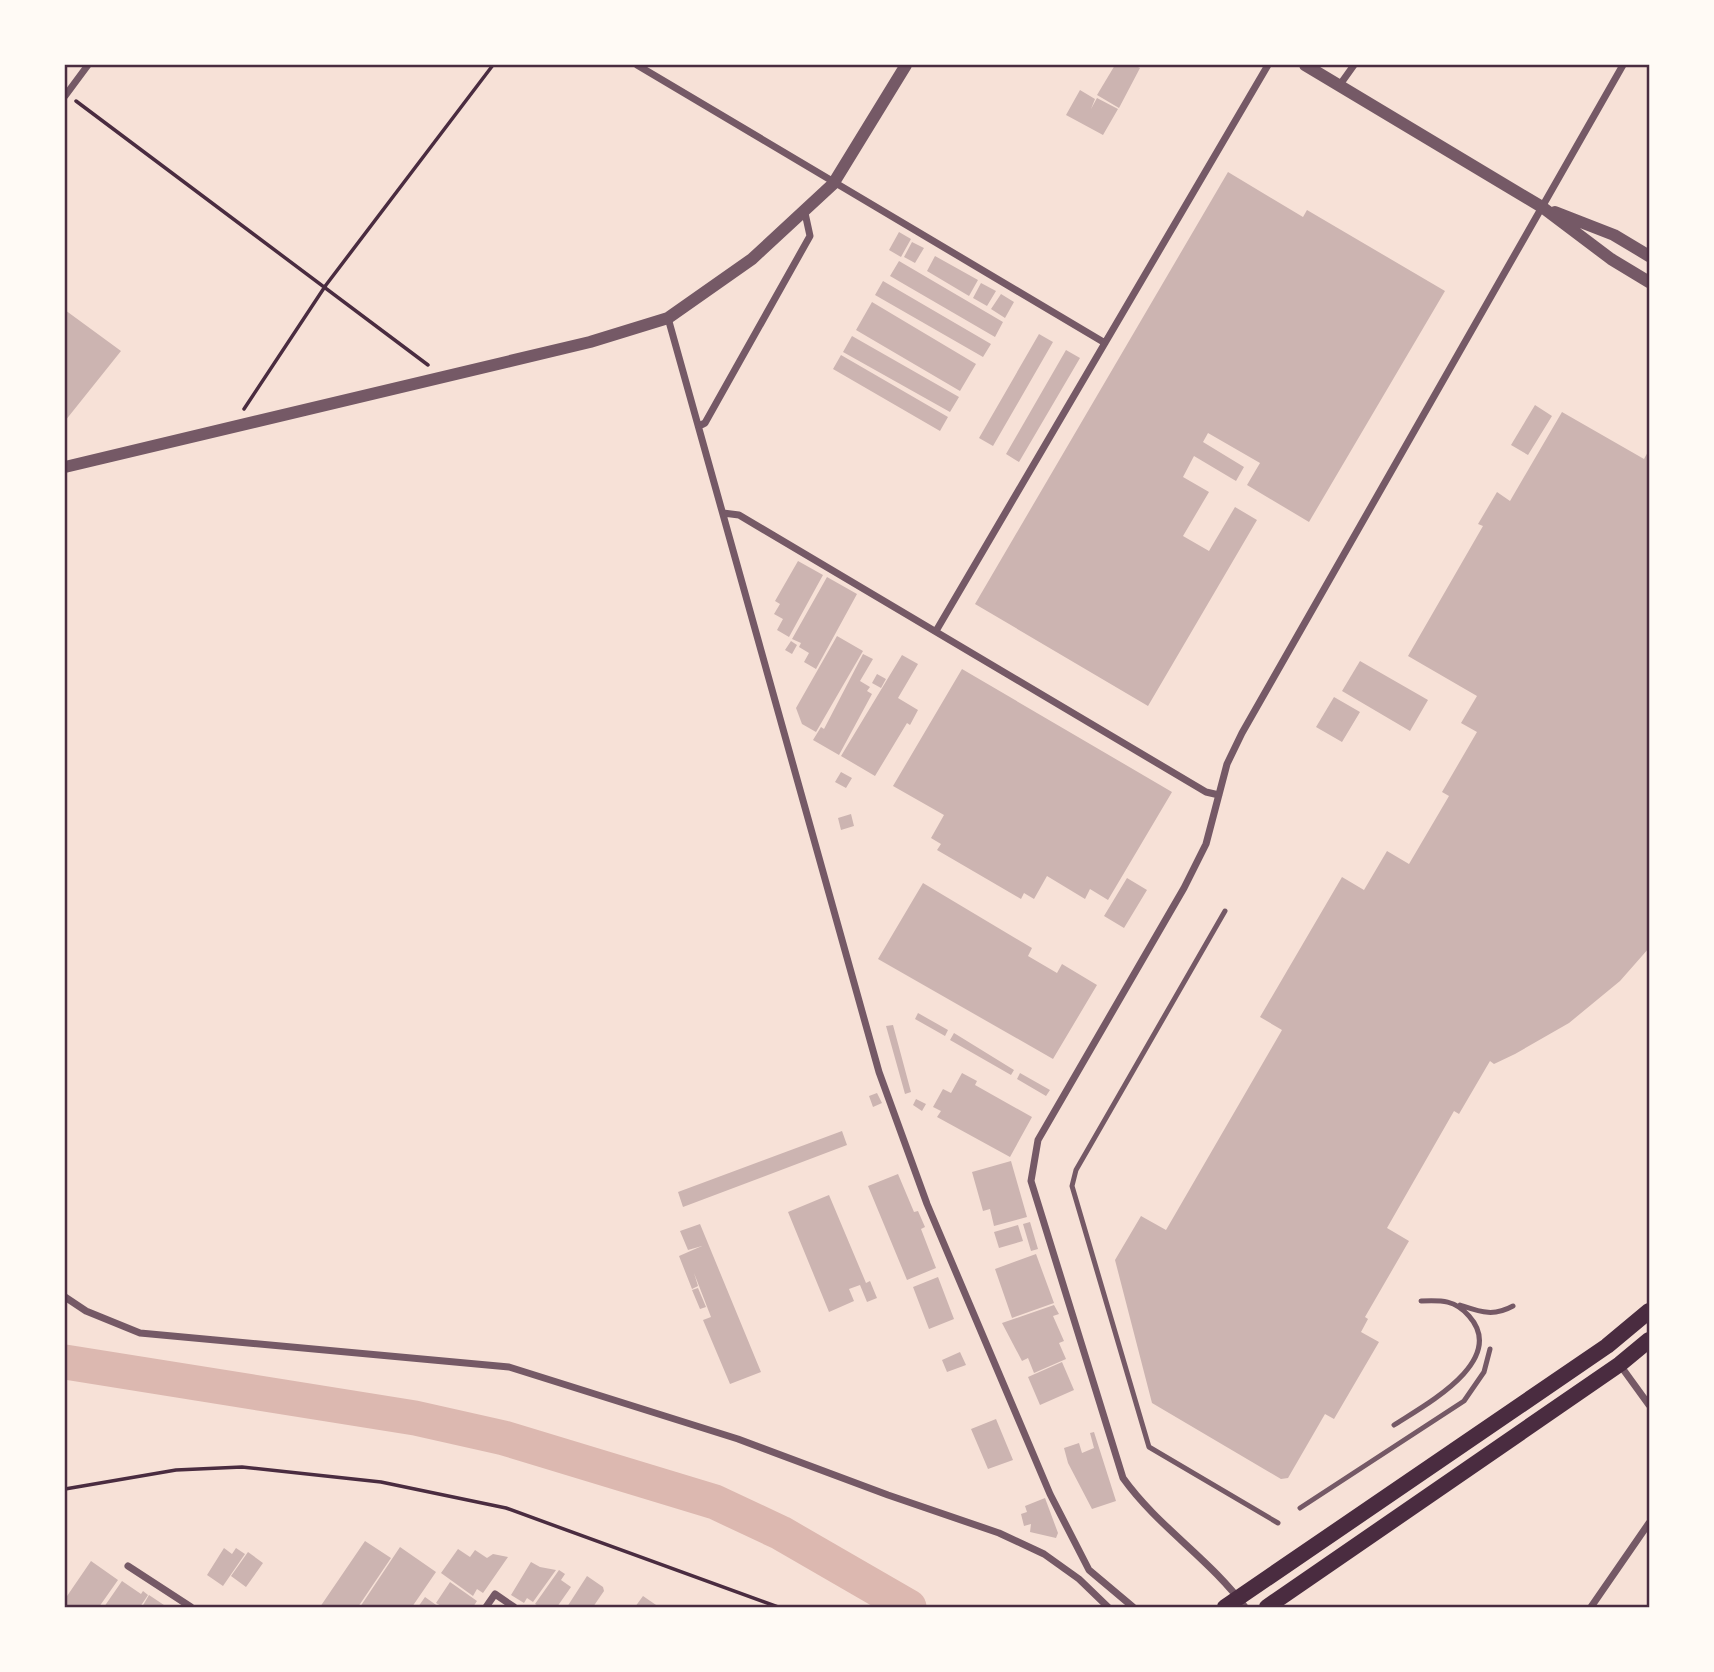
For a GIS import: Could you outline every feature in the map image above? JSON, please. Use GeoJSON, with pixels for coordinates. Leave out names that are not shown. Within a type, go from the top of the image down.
{"type":"FeatureCollection","features":[{"type":"Feature","properties":{"kind":"main road"},"geometry":{"type":"LineString","coordinates":[[1225,1607],[1607,1346],[1649,1311]]}},
{"type":"Feature","properties":{"kind":"main road"},"geometry":{"type":"LineString","coordinates":[[1268,1607],[1620,1364],[1649,1340]]}},
{"type":"Feature","properties":{"kind":"street"},"geometry":{"type":"LineString","coordinates":[[66,95],[88,65]]}},
{"type":"Feature","properties":{"kind":"street"},"geometry":{"type":"LineString","coordinates":[[637,65],[1105,343]]}},
{"type":"Feature","properties":{"kind":"street"},"geometry":{"type":"LineString","coordinates":[[65,467],[590,342],[668,318],[752,259],[834,184],[906,65]]}},
{"type":"Feature","properties":{"kind":"street"},"geometry":{"type":"LineString","coordinates":[[936,631],[1268,65]]}},
{"type":"Feature","properties":{"kind":"street"},"geometry":{"type":"LineString","coordinates":[[1305,65],[1542,207],[1611,259],[1649,282]]}},
{"type":"Feature","properties":{"kind":"street"},"geometry":{"type":"LineString","coordinates":[[1339,86],[1354,65]]}},
{"type":"Feature","properties":{"kind":"street"},"geometry":{"type":"LineString","coordinates":[[1245,1607],[1231,1588],[1143,1506],[1123,1478],[1031,1181],[1038,1140],[1184,888],[1206,844],[1227,764],[1242,733],[1623,65]]}},
{"type":"Feature","properties":{"kind":"street"},"geometry":{"type":"LineString","coordinates":[[1542,207],[1614,235],[1649,256]]}},
{"type":"Feature","properties":{"kind":"street"},"geometry":{"type":"LineString","coordinates":[[699,426],[705,423],[810,236],[805,213]]}},
{"type":"Feature","properties":{"kind":"street"},"geometry":{"type":"LineString","coordinates":[[668,318],[879,1072],[932,1217],[1050,1494],[1089,1570],[1133,1607]]}},
{"type":"Feature","properties":{"kind":"street"},"geometry":{"type":"LineString","coordinates":[[723,513],[739,514],[1206,792],[1219,794]]}},
{"type":"Feature","properties":{"kind":"street"},"geometry":{"type":"LineString","coordinates":[[65,1297],[86,1311],[140,1333],[509,1367],[738,1439],[888,1496],[999,1533],[1044,1554],[1079,1579],[1108,1607]]}},
{"type":"Feature","properties":{"kind":"street"},"geometry":{"type":"LineString","coordinates":[[1620,1364],[1649,1405]]}},
{"type":"Feature","properties":{"kind":"street"},"geometry":{"type":"LineString","coordinates":[[1591,1607],[1649,1524]]}},
{"type":"Feature","properties":{"kind":"street"},"geometry":{"type":"LineString","coordinates":[[128,1566],[191,1607]]}},
{"type":"Feature","properties":{"kind":"street"},"geometry":{"type":"LineString","coordinates":[[1079,1579],[1089,1570]]}},
{"type":"Feature","properties":{"kind":"street"},"geometry":{"type":"LineString","coordinates":[[486,1607],[495,1594],[514,1607]]}},
{"type":"Feature","properties":{"kind":"lane"},"geometry":{"type":"LineString","coordinates":[[1225,911],[1076,1170],[1072,1186],[1149,1447],[1278,1523]]}},
{"type":"Feature","properties":{"kind":"lane"},"geometry":{"type":"LineString","coordinates":[[1421,1301],[1444,1300],[1486,1314],[1500,1313],[1513,1306]]}},
{"type":"Feature","properties":{"kind":"lane"},"geometry":{"type":"LineString","coordinates":[[1394,1425],[1455,1386],[1472,1364],[1478,1342],[1475,1323],[1460,1306]]}},
{"type":"Feature","properties":{"kind":"lane"},"geometry":{"type":"LineString","coordinates":[[1300,1508],[1464,1401],[1484,1372],[1489,1349]]}},
{"type":"Feature","properties":{"kind":"path"},"geometry":{"type":"LineString","coordinates":[[241,425],[245,405],[326,285],[493,65]]}},
{"type":"Feature","properties":{"kind":"path"},"geometry":{"type":"LineString","coordinates":[[66,95],[326,285],[429,366],[435,379]]}},
{"type":"Feature","properties":{"kind":"path"},"geometry":{"type":"LineString","coordinates":[[65,1489],[176,1470],[242,1467],[381,1482],[506,1508],[778,1607]]}},
{"type":"Feature","properties":{"kind":"building"},"geometry":{"type":"Polygon","coordinates":[[[1115,65],[1134,65],[1140,68],[1119,108],[1097,95],[1115,65]]]}},
{"type":"Feature","properties":{"kind":"building"},"geometry":{"type":"Polygon","coordinates":[[[1080,90],[1095,99],[1091,109],[1097,98],[1118,109],[1103,135],[1066,115],[1080,90]]]}},
{"type":"Feature","properties":{"kind":"building"},"geometry":{"type":"Polygon","coordinates":[[[1228,172],[1303,217],[1307,210],[1445,291],[1309,522],[1247,485],[1260,463],[1208,433],[1203,442],[1244,467],[1236,481],[1194,456],[1183,477],[1209,492],[1183,536],[1209,551],[1235,507],[1257,520],[1148,706],[975,604],[1228,172]]]}},
{"type":"Feature","properties":{"kind":"building"},"geometry":{"type":"Polygon","coordinates":[[[899,232],[911,239],[901,257],[889,250],[899,232]]]}},
{"type":"Feature","properties":{"kind":"building"},"geometry":{"type":"Polygon","coordinates":[[[912,242],[924,248],[915,263],[904,257],[912,242]]]}},
{"type":"Feature","properties":{"kind":"building"},"geometry":{"type":"Polygon","coordinates":[[[935,256],[978,280],[969,296],[927,271],[935,256]]]}},
{"type":"Feature","properties":{"kind":"building"},"geometry":{"type":"Polygon","coordinates":[[[899,261],[1003,322],[995,337],[890,276],[899,261]]]}},
{"type":"Feature","properties":{"kind":"building"},"geometry":{"type":"Polygon","coordinates":[[[883,281],[991,344],[983,357],[875,295],[883,281]]]}},
{"type":"Feature","properties":{"kind":"building"},"geometry":{"type":"Polygon","coordinates":[[[981,283],[996,291],[987,306],[973,298],[981,283]]]}},
{"type":"Feature","properties":{"kind":"building"},"geometry":{"type":"Polygon","coordinates":[[[1001,294],[1014,302],[1005,318],[991,309],[1001,294]]]}},
{"type":"Feature","properties":{"kind":"building"},"geometry":{"type":"Polygon","coordinates":[[[872,302],[976,364],[960,391],[856,330],[872,302]]]}},
{"type":"Feature","properties":{"kind":"building"},"geometry":{"type":"Polygon","coordinates":[[[65,310],[121,351],[65,421],[65,310]]]}},
{"type":"Feature","properties":{"kind":"building"},"geometry":{"type":"Polygon","coordinates":[[[1039,334],[1053,342],[993,446],[979,438],[1039,334]]]}},
{"type":"Feature","properties":{"kind":"building"},"geometry":{"type":"Polygon","coordinates":[[[852,336],[959,397],[950,412],[843,352],[852,336]]]}},
{"type":"Feature","properties":{"kind":"building"},"geometry":{"type":"Polygon","coordinates":[[[1066,350],[1080,358],[1019,462],[1006,454],[1066,350]]]}},
{"type":"Feature","properties":{"kind":"building"},"geometry":{"type":"Polygon","coordinates":[[[841,355],[948,417],[940,431],[833,369],[841,355]]]}},
{"type":"Feature","properties":{"kind":"building"},"geometry":{"type":"Polygon","coordinates":[[[1535,405],[1552,416],[1528,455],[1511,445],[1535,405]]]}},
{"type":"Feature","properties":{"kind":"building"},"geometry":{"type":"Polygon","coordinates":[[[1562,412],[1644,459],[1649,450],[1649,948],[1620,981],[1569,1023],[1515,1054],[1494,1064],[1490,1061],[1459,1114],[1454,1111],[1387,1228],[1409,1241],[1365,1317],[1368,1319],[1361,1332],[1379,1342],[1334,1419],[1325,1414],[1288,1478],[1281,1479],[1152,1403],[1115,1260],[1141,1216],[1166,1230],[1282,1030],[1260,1017],[1342,877],[1364,890],[1387,851],[1409,864],[1449,796],[1442,792],[1477,732],[1461,723],[1477,696],[1408,656],[1483,526],[1478,524],[1497,492],[1510,501],[1562,412]]]}},
{"type":"Feature","properties":{"kind":"building"},"geometry":{"type":"Polygon","coordinates":[[[798,561],[823,575],[789,637],[777,630],[783,619],[774,614],[780,604],[775,601],[798,561]]]}},
{"type":"Feature","properties":{"kind":"building"},"geometry":{"type":"Polygon","coordinates":[[[827,577],[857,594],[816,669],[804,662],[809,653],[799,647],[801,643],[792,639],[827,577]]]}},
{"type":"Feature","properties":{"kind":"building"},"geometry":{"type":"Polygon","coordinates":[[[837,636],[863,651],[816,732],[802,724],[796,708],[837,636]]]}},
{"type":"Feature","properties":{"kind":"building"},"geometry":{"type":"Polygon","coordinates":[[[791,641],[797,645],[792,654],[785,650],[791,641]]]}},
{"type":"Feature","properties":{"kind":"building"},"geometry":{"type":"Polygon","coordinates":[[[863,654],[873,659],[860,681],[870,687],[867,691],[872,694],[839,755],[813,740],[821,727],[824,729],[863,654]]]}},
{"type":"Feature","properties":{"kind":"building"},"geometry":{"type":"Polygon","coordinates":[[[902,655],[918,664],[898,698],[918,710],[910,725],[907,723],[875,776],[841,756],[902,655]]]}},
{"type":"Feature","properties":{"kind":"building"},"geometry":{"type":"Polygon","coordinates":[[[1360,661],[1428,700],[1410,731],[1342,691],[1360,661]]]}},
{"type":"Feature","properties":{"kind":"building"},"geometry":{"type":"Polygon","coordinates":[[[962,669],[1172,792],[1108,900],[1090,889],[1085,899],[1047,876],[1034,899],[1024,893],[1021,899],[937,850],[941,844],[931,838],[944,815],[893,786],[962,669]]]}},
{"type":"Feature","properties":{"kind":"building"},"geometry":{"type":"Polygon","coordinates":[[[877,674],[886,679],[881,688],[872,683],[877,674]]]}},
{"type":"Feature","properties":{"kind":"building"},"geometry":{"type":"Polygon","coordinates":[[[1334,697],[1360,712],[1342,742],[1316,727],[1334,697]]]}},
{"type":"Feature","properties":{"kind":"building"},"geometry":{"type":"Polygon","coordinates":[[[841,772],[852,778],[846,788],[835,782],[841,772]]]}},
{"type":"Feature","properties":{"kind":"building"},"geometry":{"type":"Polygon","coordinates":[[[851,814],[854,826],[841,830],[838,818],[851,814]]]}},
{"type":"Feature","properties":{"kind":"building"},"geometry":{"type":"Polygon","coordinates":[[[1127,878],[1147,890],[1124,928],[1104,916],[1127,878]]]}},
{"type":"Feature","properties":{"kind":"building"},"geometry":{"type":"Polygon","coordinates":[[[923,883],[1032,948],[1028,956],[1057,973],[1062,964],[1097,985],[1053,1059],[878,959],[923,883]]]}},
{"type":"Feature","properties":{"kind":"building"},"geometry":{"type":"Polygon","coordinates":[[[918,1013],[948,1030],[945,1036],[915,1019],[918,1013]]]}},
{"type":"Feature","properties":{"kind":"building"},"geometry":{"type":"Polygon","coordinates":[[[893,1025],[911,1092],[905,1094],[886,1026],[893,1025]]]}},
{"type":"Feature","properties":{"kind":"building"},"geometry":{"type":"Polygon","coordinates":[[[954,1033],[1014,1070],[1011,1075],[950,1040],[954,1033]]]}},
{"type":"Feature","properties":{"kind":"building"},"geometry":{"type":"Polygon","coordinates":[[[962,1073],[977,1081],[975,1085],[1032,1117],[1010,1157],[937,1117],[941,1111],[933,1107],[943,1089],[951,1093],[962,1073]]]}},
{"type":"Feature","properties":{"kind":"building"},"geometry":{"type":"Polygon","coordinates":[[[1020,1073],[1050,1090],[1046,1096],[1017,1079],[1020,1073]]]}},
{"type":"Feature","properties":{"kind":"building"},"geometry":{"type":"Polygon","coordinates":[[[877,1093],[882,1103],[873,1107],[869,1096],[877,1093]]]}},
{"type":"Feature","properties":{"kind":"building"},"geometry":{"type":"Polygon","coordinates":[[[916,1099],[926,1104],[922,1111],[913,1105],[916,1099]]]}},
{"type":"Feature","properties":{"kind":"building"},"geometry":{"type":"Polygon","coordinates":[[[842,1131],[847,1145],[683,1207],[678,1192],[842,1131]]]}},
{"type":"Feature","properties":{"kind":"building"},"geometry":{"type":"Polygon","coordinates":[[[1011,1161],[1027,1217],[994,1226],[990,1209],[983,1211],[972,1172],[1011,1161]]]}},
{"type":"Feature","properties":{"kind":"building"},"geometry":{"type":"Polygon","coordinates":[[[898,1174],[914,1212],[918,1211],[925,1227],[921,1229],[936,1268],[907,1280],[868,1186],[898,1174]]]}},
{"type":"Feature","properties":{"kind":"building"},"geometry":{"type":"Polygon","coordinates":[[[829,1195],[866,1283],[870,1281],[877,1298],[867,1302],[860,1285],[849,1289],[854,1301],[829,1312],[788,1212],[829,1195]]]}},
{"type":"Feature","properties":{"kind":"building"},"geometry":{"type":"Polygon","coordinates":[[[1030,1222],[1038,1249],[1031,1251],[1023,1224],[1030,1222]]]}},
{"type":"Feature","properties":{"kind":"building"},"geometry":{"type":"Polygon","coordinates":[[[700,1224],[761,1372],[730,1384],[703,1320],[711,1317],[694,1273],[698,1286],[692,1289],[679,1256],[702,1246],[688,1250],[680,1231],[700,1224]]]}},
{"type":"Feature","properties":{"kind":"building"},"geometry":{"type":"Polygon","coordinates":[[[1018,1225],[1023,1241],[999,1248],[994,1232],[1018,1225]]]}},
{"type":"Feature","properties":{"kind":"building"},"geometry":{"type":"Polygon","coordinates":[[[1036,1254],[1054,1303],[1012,1318],[995,1269],[1036,1254]]]}},
{"type":"Feature","properties":{"kind":"building"},"geometry":{"type":"Polygon","coordinates":[[[938,1277],[954,1319],[929,1329],[913,1287],[938,1277]]]}},
{"type":"Feature","properties":{"kind":"building"},"geometry":{"type":"Polygon","coordinates":[[[698,1288],[706,1307],[700,1309],[692,1290],[698,1288]]]}},
{"type":"Feature","properties":{"kind":"building"},"geometry":{"type":"Polygon","coordinates":[[[1054,1305],[1059,1314],[1053,1316],[1064,1341],[1059,1343],[1066,1359],[1034,1373],[1028,1358],[1022,1361],[1002,1323],[1054,1305]]]}},
{"type":"Feature","properties":{"kind":"building"},"geometry":{"type":"Polygon","coordinates":[[[960,1352],[966,1365],[947,1372],[942,1360],[960,1352]]]}},
{"type":"Feature","properties":{"kind":"building"},"geometry":{"type":"Polygon","coordinates":[[[1062,1362],[1074,1390],[1040,1405],[1028,1377],[1062,1362]]]}},
{"type":"Feature","properties":{"kind":"building"},"geometry":{"type":"Polygon","coordinates":[[[996,1419],[1013,1460],[988,1469],[971,1429],[996,1419]]]}},
{"type":"Feature","properties":{"kind":"building"},"geometry":{"type":"Polygon","coordinates":[[[1094,1432],[1116,1501],[1092,1509],[1068,1463],[1064,1448],[1079,1443],[1082,1453],[1094,1448],[1090,1433],[1094,1432]]]}},
{"type":"Feature","properties":{"kind":"building"},"geometry":{"type":"Polygon","coordinates":[[[1045,1498],[1058,1533],[1056,1538],[1030,1532],[1031,1524],[1024,1526],[1021,1514],[1027,1512],[1025,1506],[1045,1498]]]}},
{"type":"Feature","properties":{"kind":"building"},"geometry":{"type":"Polygon","coordinates":[[[365,1541],[391,1558],[358,1607],[320,1607],[365,1541]]]}},
{"type":"Feature","properties":{"kind":"building"},"geometry":{"type":"Polygon","coordinates":[[[400,1547],[436,1572],[412,1607],[360,1607],[400,1547]]]}},
{"type":"Feature","properties":{"kind":"building"},"geometry":{"type":"Polygon","coordinates":[[[224,1548],[232,1554],[236,1548],[245,1554],[223,1586],[207,1575],[224,1548]]]}},
{"type":"Feature","properties":{"kind":"building"},"geometry":{"type":"Polygon","coordinates":[[[458,1549],[470,1557],[475,1550],[487,1558],[493,1554],[508,1557],[483,1593],[477,1589],[473,1596],[441,1573],[458,1549]]]}},
{"type":"Feature","properties":{"kind":"building"},"geometry":{"type":"Polygon","coordinates":[[[248,1552],[263,1563],[246,1587],[231,1576],[248,1552]]]}},
{"type":"Feature","properties":{"kind":"building"},"geometry":{"type":"Polygon","coordinates":[[[91,1561],[118,1580],[99,1607],[65,1607],[65,1599],[91,1561]]]}},
{"type":"Feature","properties":{"kind":"building"},"geometry":{"type":"Polygon","coordinates":[[[531,1562],[556,1570],[533,1602],[527,1598],[524,1603],[511,1595],[531,1562]]]}},
{"type":"Feature","properties":{"kind":"building"},"geometry":{"type":"Polygon","coordinates":[[[559,1570],[565,1574],[561,1580],[571,1587],[557,1607],[540,1607],[535,1604],[559,1570]]]}},
{"type":"Feature","properties":{"kind":"building"},"geometry":{"type":"Polygon","coordinates":[[[587,1576],[603,1587],[604,1591],[593,1607],[567,1607],[587,1576]]]}},
{"type":"Feature","properties":{"kind":"building"},"geometry":{"type":"Polygon","coordinates":[[[122,1581],[141,1594],[143,1591],[148,1595],[140,1607],[104,1607],[122,1581]]]}},
{"type":"Feature","properties":{"kind":"building"},"geometry":{"type":"Polygon","coordinates":[[[450,1582],[477,1601],[473,1607],[443,1607],[436,1603],[450,1582]]]}},
{"type":"Feature","properties":{"kind":"building"},"geometry":{"type":"Polygon","coordinates":[[[149,1595],[167,1607],[142,1607],[149,1595]]]}},
{"type":"Feature","properties":{"kind":"building"},"geometry":{"type":"Polygon","coordinates":[[[643,1596],[659,1607],[635,1607],[643,1596]]]}},
{"type":"Feature","properties":{"kind":"building"},"geometry":{"type":"Polygon","coordinates":[[[425,1597],[439,1607],[418,1607],[425,1597]]]}},
{"type":"Feature","properties":{"kind":"waterway"},"geometry":{"type":"LineString","coordinates":[[65,1362],[415,1418],[504,1438],[715,1502],[781,1533],[909,1607]]}}]}
